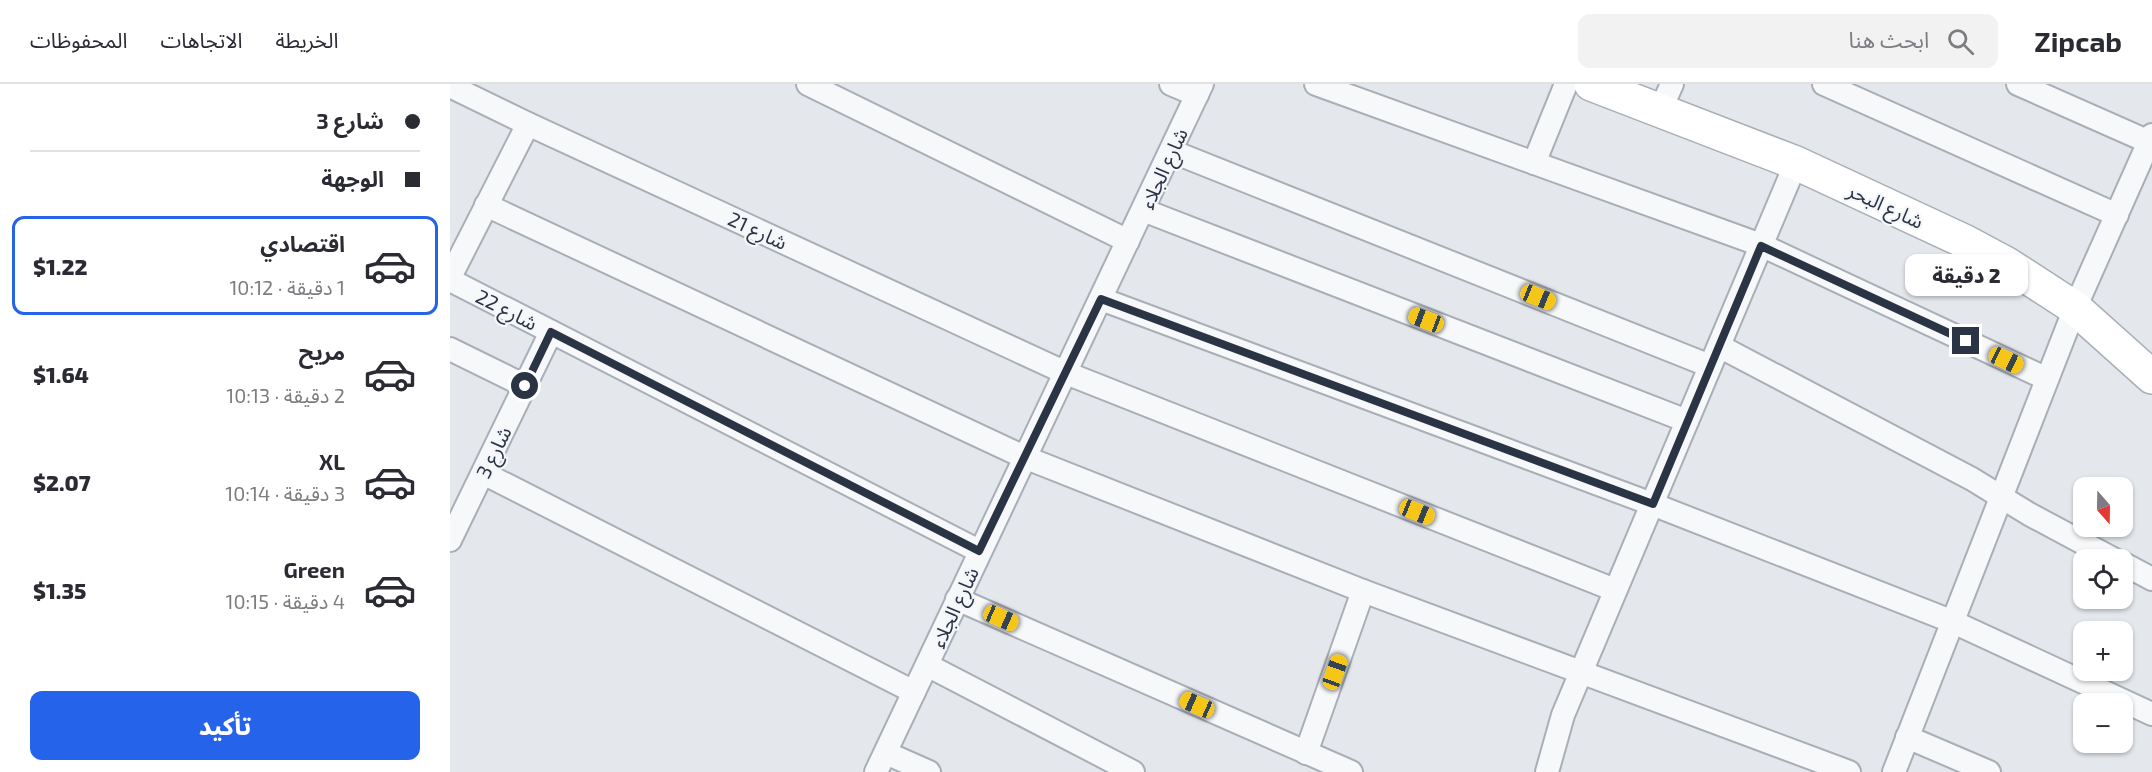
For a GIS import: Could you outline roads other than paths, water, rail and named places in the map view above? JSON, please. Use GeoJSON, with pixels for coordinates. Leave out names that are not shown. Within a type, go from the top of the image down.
{"type":"FeatureCollection","features":[{"type":"Feature","properties":{"kind":"street"},"geometry":{"type":"LineString","coordinates":[[808,84],[1128,241]]}},
{"type":"Feature","properties":{"kind":"street"},"geometry":{"type":"LineString","coordinates":[[1171,84],[1199,90]]}},
{"type":"Feature","properties":{"kind":"street"},"geometry":{"type":"LineString","coordinates":[[1316,84],[1761,246],[2047,379]]}},
{"type":"Feature","properties":{"kind":"street"},"geometry":{"type":"LineString","coordinates":[[1534,163],[1566,84]]}},
{"type":"Feature","properties":{"kind":"street","name":"شارع البحر"},"geometry":{"type":"LineString","coordinates":[[1591,84],[1666,97],[1796,164],[1966,242],[2007,264],[2075,308],[2152,377]]}},
{"type":"Feature","properties":{"kind":"street"},"geometry":{"type":"LineString","coordinates":[[1824,84],[2116,215]]}},
{"type":"Feature","properties":{"kind":"street"},"geometry":{"type":"LineString","coordinates":[[1894,772],[2075,308],[2151,138],[2018,84]]}},
{"type":"Feature","properties":{"kind":"street","name":"شارع 21"},"geometry":{"type":"LineString","coordinates":[[450,86],[1066,373],[1615,590]]}},
{"type":"Feature","properties":{"kind":"street","name":"شارع الجلاء"},"geometry":{"type":"LineString","coordinates":[[881,763],[979,551],[1066,373],[1199,90]]}},
{"type":"Feature","properties":{"kind":"street"},"geometry":{"type":"LineString","coordinates":[[450,278],[528,124]]}},
{"type":"Feature","properties":{"kind":"street"},"geometry":{"type":"LineString","coordinates":[[1171,151],[1715,356],[1972,479],[2095,549]]}},
{"type":"Feature","properties":{"kind":"street"},"geometry":{"type":"LineString","coordinates":[[1547,772],[1563,715],[1796,164]]}},
{"type":"Feature","properties":{"kind":"street"},"geometry":{"type":"LineString","coordinates":[[486,205],[1024,457],[1364,591],[1582,670],[1848,772]]}},
{"type":"Feature","properties":{"kind":"street"},"geometry":{"type":"LineString","coordinates":[[1143,210],[1687,421]]}},
{"type":"Feature","properties":{"kind":"street","name":"شارع 22"},"geometry":{"type":"LineString","coordinates":[[450,278],[979,551]]}},
{"type":"Feature","properties":{"kind":"street"},"geometry":{"type":"LineString","coordinates":[[1101,299],[1653,504],[1951,621],[2152,714]]}},
{"type":"Feature","properties":{"kind":"street","name":"شارع 3"},"geometry":{"type":"LineString","coordinates":[[450,540],[551,332]]}},
{"type":"Feature","properties":{"kind":"street"},"geometry":{"type":"LineString","coordinates":[[450,350],[525,386]]}},
{"type":"Feature","properties":{"kind":"street"},"geometry":{"type":"LineString","coordinates":[[483,473],[914,692]]}},
{"type":"Feature","properties":{"kind":"street"},"geometry":{"type":"LineString","coordinates":[[2133,569],[2152,579]]}},
{"type":"Feature","properties":{"kind":"street"},"geometry":{"type":"LineString","coordinates":[[1306,753],[1364,591]]}},
{"type":"Feature","properties":{"kind":"street"},"geometry":{"type":"LineString","coordinates":[[957,599],[1351,772]]}},
{"type":"Feature","properties":{"kind":"street"},"geometry":{"type":"LineString","coordinates":[[927,665],[1128,771]]}},
{"type":"Feature","properties":{"kind":"street"},"geometry":{"type":"LineString","coordinates":[[1906,737],[1989,772]]}},
{"type":"Feature","properties":{"kind":"street"},"geometry":{"type":"LineString","coordinates":[[881,763],[929,772]]}}]}
